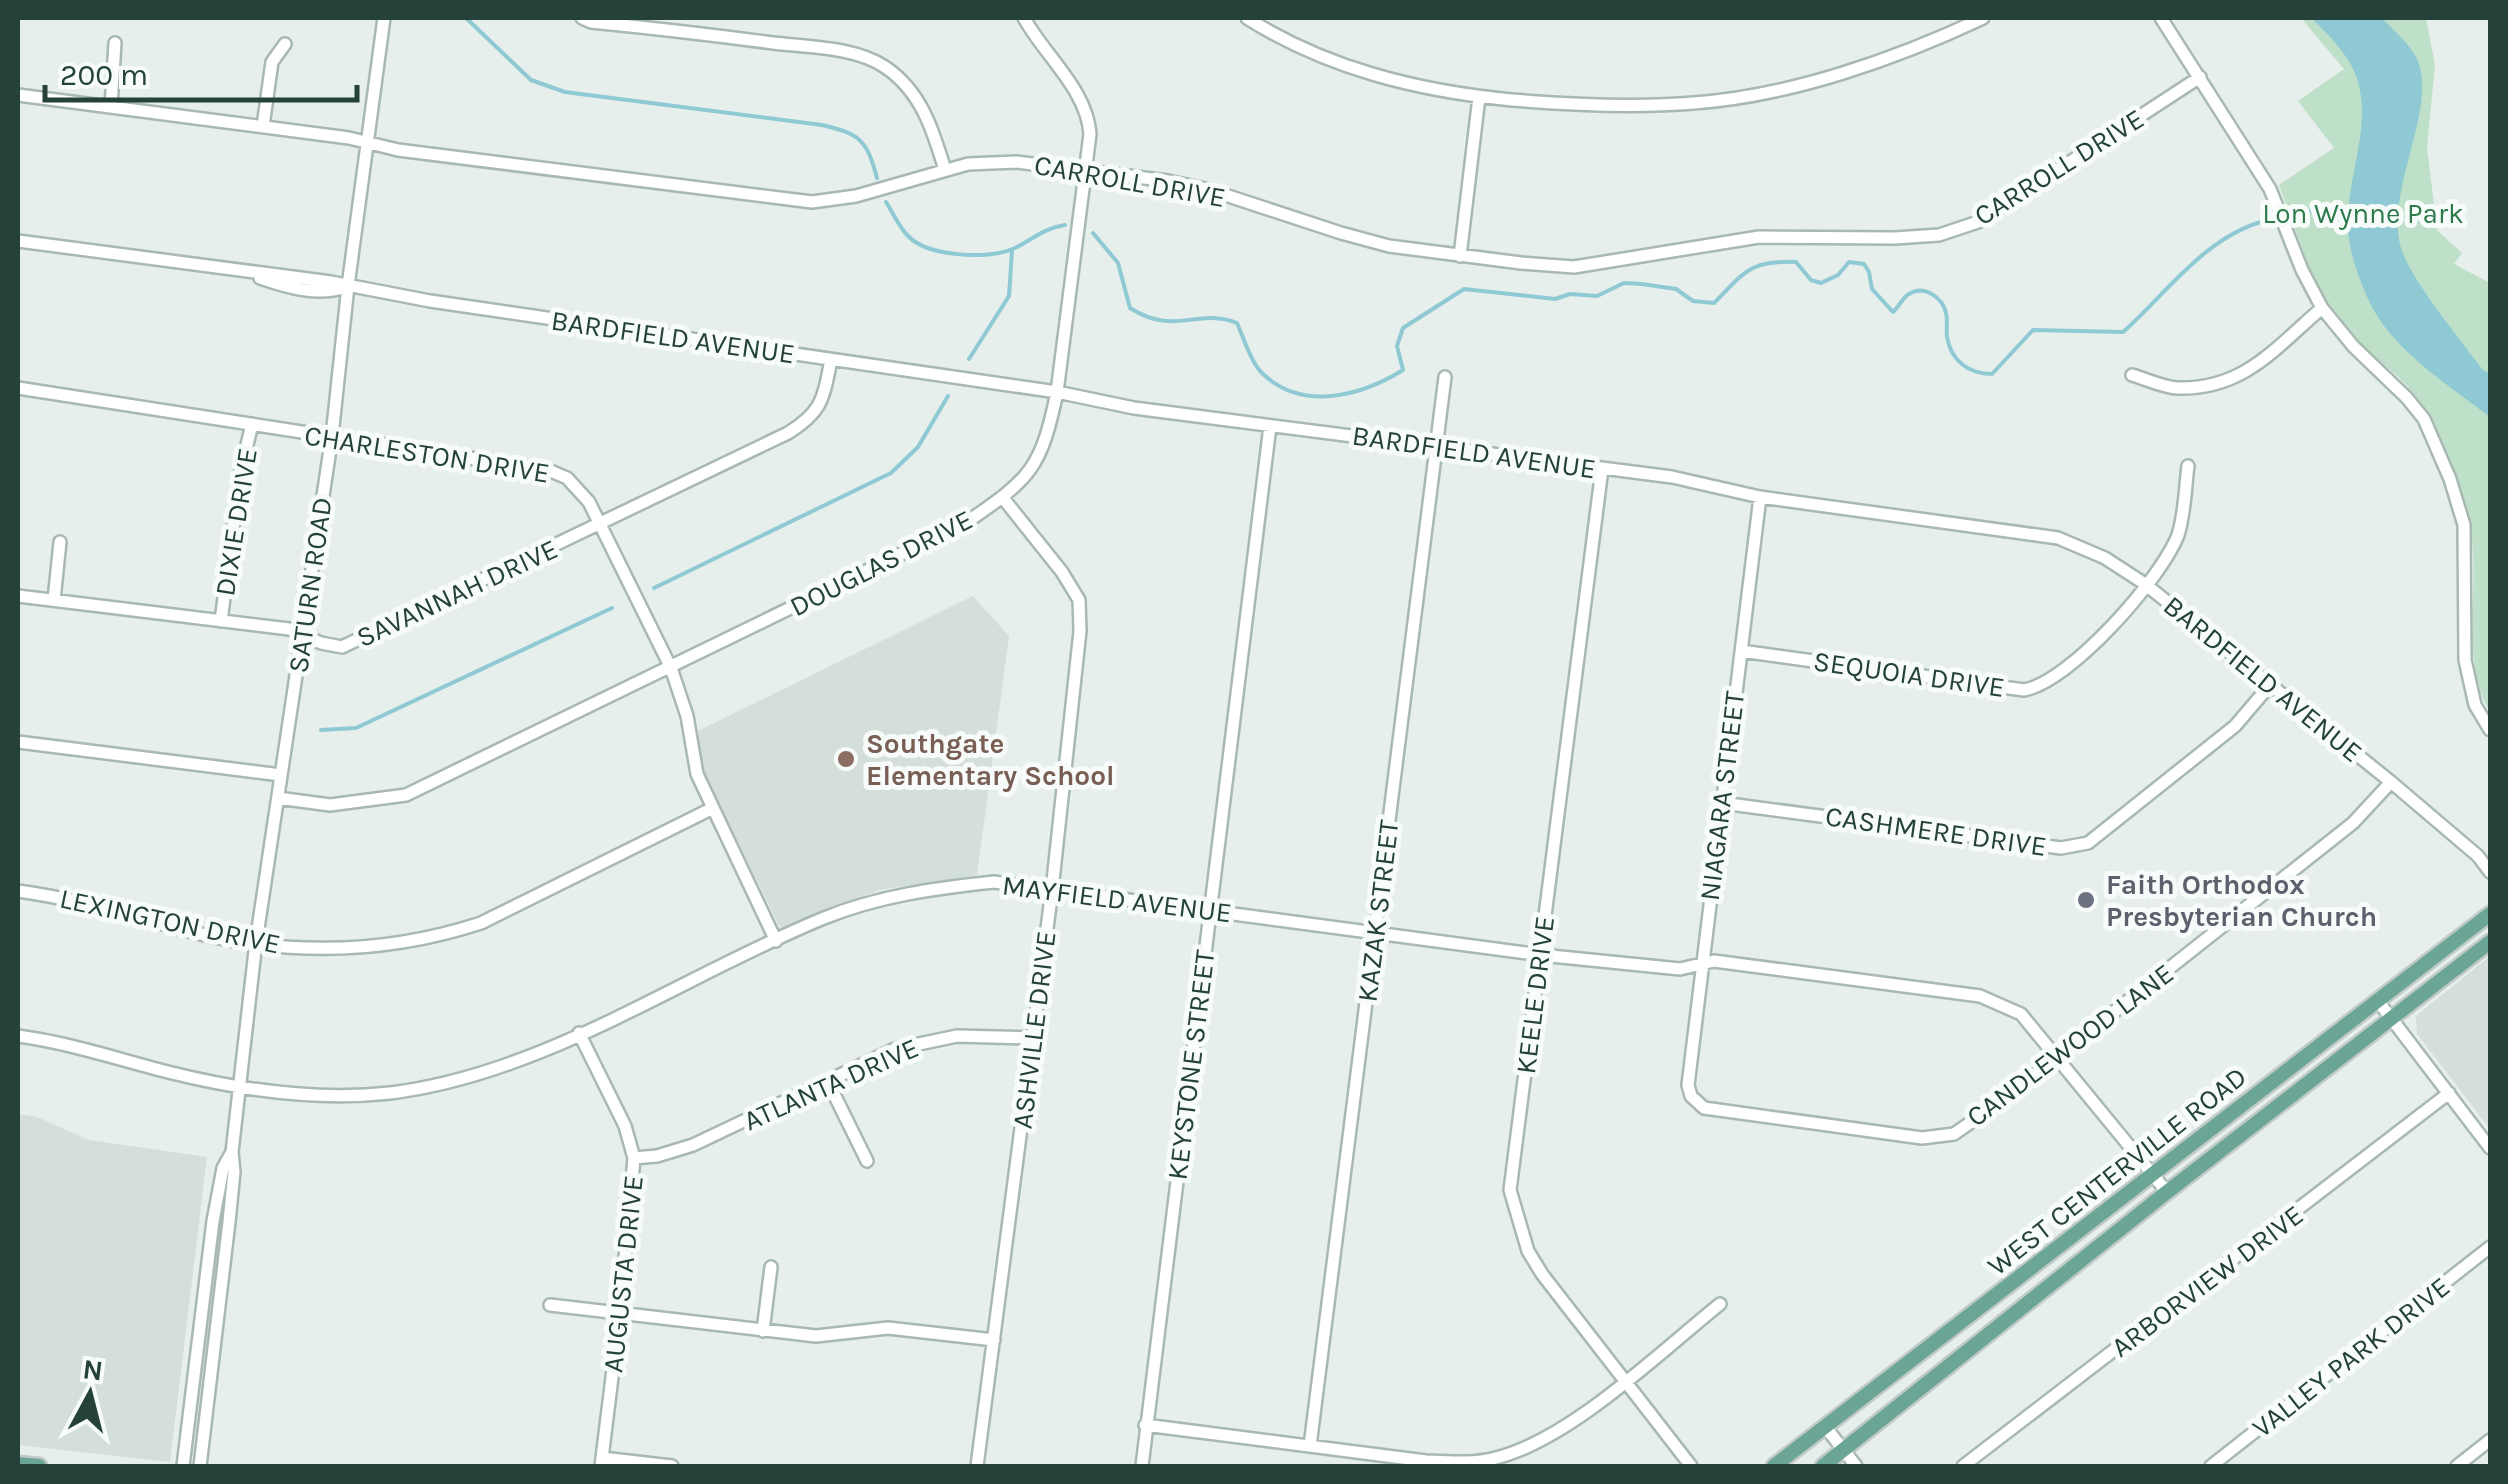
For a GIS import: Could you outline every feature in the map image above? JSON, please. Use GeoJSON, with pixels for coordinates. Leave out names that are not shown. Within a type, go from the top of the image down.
{"type":"FeatureCollection","features":[{"type":"Feature","properties":{"kind":"main road","name":"WEST CENTERVILLE ROAD"},"geometry":{"type":"LineString","coordinates":[[1774,1466],[2490,914]]}},
{"type":"Feature","properties":{"kind":"main road","name":"WEST CENTERVILLE ROAD"},"geometry":{"type":"LineString","coordinates":[[1824,1466],[2167,1192],[2490,942]]}},
{"type":"Feature","properties":{"kind":"main road"},"geometry":{"type":"LineString","coordinates":[[18,1464],[39,1466]]}},
{"type":"Feature","properties":{"kind":"street","name":"SATURN ROAD"},"geometry":{"type":"LineString","coordinates":[[200,1466],[231,1205],[232,1152],[256,942],[332,436],[384,18]]}},
{"type":"Feature","properties":{"kind":"street"},"geometry":{"type":"LineString","coordinates":[[582,18],[817,49],[882,65],[912,91],[928,118],[945,170]]}},
{"type":"Feature","properties":{"kind":"street","name":"DOUGLAS DRIVE"},"geometry":{"type":"LineString","coordinates":[[278,798],[330,805],[406,795],[967,522],[1032,471],[1050,427],[1057,392],[1090,134],[1084,104],[1037,42],[1024,18]]}},
{"type":"Feature","properties":{"kind":"street"},"geometry":{"type":"LineString","coordinates":[[1247,18],[1364,74],[1479,97],[1572,105],[1698,103],[1836,75],[1893,57],[1983,18]]}},
{"type":"Feature","properties":{"kind":"street"},"geometry":{"type":"LineString","coordinates":[[2160,18],[2270,189],[2302,270],[2322,308],[2424,419],[2450,479],[2464,525],[2466,660],[2475,705],[2490,730]]}},
{"type":"Feature","properties":{"kind":"street"},"geometry":{"type":"LineString","coordinates":[[111,106],[115,43]]}},
{"type":"Feature","properties":{"kind":"street"},"geometry":{"type":"LineString","coordinates":[[263,126],[272,62],[285,44]]}},
{"type":"Feature","properties":{"kind":"street","name":"CARROLL DRIVE"},"geometry":{"type":"LineString","coordinates":[[18,95],[263,126],[433,155],[812,202],[856,196],[990,160],[1086,170],[1210,190],[1389,246],[1574,267],[1759,237],[1939,235],[1978,222],[2200,77]]}},
{"type":"Feature","properties":{"kind":"street"},"geometry":{"type":"LineString","coordinates":[[1460,256],[1479,97]]}},
{"type":"Feature","properties":{"kind":"street","name":"BARDFIELD AVENUE"},"geometry":{"type":"LineString","coordinates":[[18,241],[239,270],[1057,392],[1134,408],[1672,476],[1760,497],[2058,538],[2105,558],[2145,584],[2391,782],[2478,856],[2490,872]]}},
{"type":"Feature","properties":{"kind":"street"},"geometry":{"type":"LineString","coordinates":[[2132,375],[2174,388],[2220,385],[2244,375],[2322,308]]}},
{"type":"Feature","properties":{"kind":"street","name":"SAVANNAH DRIVE"},"geometry":{"type":"LineString","coordinates":[[18,596],[221,621],[304,634],[342,646],[772,441],[811,418],[824,396],[831,360]]}},
{"type":"Feature","properties":{"kind":"street","name":"KAZAK STREET"},"geometry":{"type":"LineString","coordinates":[[1310,1446],[1445,377]]}},
{"type":"Feature","properties":{"kind":"street","name":"CHARLESTON DRIVE"},"geometry":{"type":"LineString","coordinates":[[18,388],[553,472],[567,478],[589,502],[671,668],[687,716],[697,774],[776,941]]}},
{"type":"Feature","properties":{"kind":"street","name":"DIXIE DRIVE"},"geometry":{"type":"LineString","coordinates":[[221,621],[240,474],[252,424]]}},
{"type":"Feature","properties":{"kind":"street","name":"KEYSTONE STREET"},"geometry":{"type":"LineString","coordinates":[[1142,1466],[1270,426]]}},
{"type":"Feature","properties":{"kind":"street","name":"SEQUOIA DRIVE"},"geometry":{"type":"LineString","coordinates":[[1741,651],[2024,690],[2040,687],[2112,627],[2168,554],[2178,533],[2188,466]]}},
{"type":"Feature","properties":{"kind":"street","name":"KEELE DRIVE"},"geometry":{"type":"LineString","coordinates":[[1602,470],[1510,1190],[1528,1251],[1692,1466]]}},
{"type":"Feature","properties":{"kind":"street","name":"NIAGARA STREET"},"geometry":{"type":"LineString","coordinates":[[1691,1096],[1688,1084],[1702,962],[1760,497]]}},
{"type":"Feature","properties":{"kind":"street","name":"ASHVILLE DRIVE"},"geometry":{"type":"LineString","coordinates":[[977,1466],[1077,683],[1079,600],[1062,572],[1002,498]]}},
{"type":"Feature","properties":{"kind":"street"},"geometry":{"type":"LineString","coordinates":[[54,600],[60,542]]}},
{"type":"Feature","properties":{"kind":"street","name":"CASHMERE DRIVE"},"geometry":{"type":"LineString","coordinates":[[1722,803],[2024,844],[2061,848],[2088,843],[2235,726],[2270,685]]}},
{"type":"Feature","properties":{"kind":"street"},"geometry":{"type":"LineString","coordinates":[[18,742],[282,775]]}},
{"type":"Feature","properties":{"kind":"street","name":"CANDLEWOOD LANE"},"geometry":{"type":"LineString","coordinates":[[1691,1096],[1704,1108],[1724,1113],[1937,1138],[1954,1134],[2354,823],[2391,782]]}},
{"type":"Feature","properties":{"kind":"street","name":"LEXINGTON DRIVE"},"geometry":{"type":"LineString","coordinates":[[18,891],[76,899],[166,925],[256,942],[354,950],[440,936],[481,923],[712,808]]}},
{"type":"Feature","properties":{"kind":"street","name":"MAYFIELD AVENUE"},"geometry":{"type":"LineString","coordinates":[[18,1036],[79,1046],[241,1088],[353,1095],[430,1086],[514,1062],[824,918],[864,904],[944,887],[994,882],[1541,954],[1680,969],[1714,960],[1980,996],[2021,1014],[2167,1192]]}},
{"type":"Feature","properties":{"kind":"street"},"geometry":{"type":"LineString","coordinates":[[2378,1001],[2490,1148]]}},
{"type":"Feature","properties":{"kind":"street","name":"AUGUSTA DRIVE"},"geometry":{"type":"LineString","coordinates":[[579,1033],[625,1126],[634,1158],[602,1462]]}},
{"type":"Feature","properties":{"kind":"street","name":"ATLANTA DRIVE"},"geometry":{"type":"LineString","coordinates":[[634,1158],[693,1146],[894,1049],[933,1039],[982,1034],[1032,1038]]}},
{"type":"Feature","properties":{"kind":"street"},"geometry":{"type":"LineString","coordinates":[[828,1082],[867,1161]]}},
{"type":"Feature","properties":{"kind":"street","name":"ARBORVIEW DRIVE"},"geometry":{"type":"LineString","coordinates":[[1962,1466],[2449,1093]]}},
{"type":"Feature","properties":{"kind":"street","name":"SATURN ROAD"},"geometry":{"type":"LineString","coordinates":[[184,1466],[213,1221],[223,1168],[232,1152]]}},
{"type":"Feature","properties":{"kind":"street","name":"VALLEY PARK DRIVE"},"geometry":{"type":"LineString","coordinates":[[2211,1466],[2490,1248]]}},
{"type":"Feature","properties":{"kind":"street"},"geometry":{"type":"LineString","coordinates":[[764,1331],[771,1267]]}},
{"type":"Feature","properties":{"kind":"street"},"geometry":{"type":"LineString","coordinates":[[1145,1425],[1426,1461],[1498,1458],[1536,1443],[1593,1406],[1720,1304]]}},
{"type":"Feature","properties":{"kind":"street"},"geometry":{"type":"LineString","coordinates":[[550,1305],[816,1336],[888,1328],[994,1340]]}},
{"type":"Feature","properties":{"kind":"street"},"geometry":{"type":"LineString","coordinates":[[1827,1428],[1856,1466]]}},
{"type":"Feature","properties":{"kind":"street"},"geometry":{"type":"LineString","coordinates":[[2457,1466],[2490,1440]]}},
{"type":"Feature","properties":{"kind":"street"},"geometry":{"type":"LineString","coordinates":[[602,1462],[672,1466]]}},
{"type":"Feature","properties":{"kind":"shaded area","name":"Southgate Elementary School"},"geometry":{"type":"Polygon","coordinates":[[[973,596],[1009,636],[977,875],[880,890],[781,930],[702,768],[698,731],[973,596]]]}},
{"type":"Feature","properties":{"kind":"shaded area"},"geometry":{"type":"Polygon","coordinates":[[[2490,956],[2490,1129],[2417,1034],[2416,1016],[2490,956]]]}},
{"type":"Feature","properties":{"kind":"shaded area"},"geometry":{"type":"Polygon","coordinates":[[[18,1114],[37,1117],[89,1140],[207,1157],[170,1462],[18,1445],[18,1114]]]}},
{"type":"Feature","properties":{"kind":"green space","name":"Lon Wynne Park"},"geometry":{"type":"Polygon","coordinates":[[[2301,18],[2426,18],[2435,65],[2427,147],[2437,230],[2462,253],[2454,264],[2490,283],[2490,711],[2475,665],[2471,527],[2448,456],[2417,399],[2325,306],[2279,185],[2334,148],[2298,101],[2344,69],[2301,18]]]}},
{"type":"Feature","properties":{"kind":"water"},"geometry":{"type":"Polygon","coordinates":[[[2311,18],[2382,18],[2417,59],[2422,79],[2421,101],[2399,201],[2401,248],[2414,276],[2437,309],[2482,369],[2490,374],[2490,417],[2411,355],[2384,326],[2369,301],[2353,259],[2348,229],[2361,130],[2360,90],[2345,56],[2311,18]]]}},
{"type":"Feature","properties":{"kind":"waterway"},"geometry":{"type":"LineString","coordinates":[[466,18],[531,80],[565,92],[835,128],[860,141],[870,155],[877,178]]}},
{"type":"Feature","properties":{"kind":"waterway"},"geometry":{"type":"LineString","coordinates":[[886,202],[917,243],[944,252],[1004,252],[1065,225]]}},
{"type":"Feature","properties":{"kind":"waterway"},"geometry":{"type":"LineString","coordinates":[[2292,213],[2322,210],[2351,218]]}},
{"type":"Feature","properties":{"kind":"waterway"},"geometry":{"type":"LineString","coordinates":[[1093,233],[1118,263],[1130,308],[1160,320],[1209,318],[1237,323],[1262,373],[1295,393],[1332,396],[1369,387],[1403,370],[1397,346],[1403,328],[1464,289],[1555,299],[1570,294],[1597,296],[1624,283],[1642,284],[1676,289],[1693,301],[1714,303],[1749,270],[1780,262],[1796,262],[1811,280],[1821,283],[1838,275],[1849,262],[1864,264],[1872,289],[1893,312],[1915,291],[1932,294],[1944,307],[1947,337],[1957,359],[1969,369],[1992,374],[2033,330],[2123,332],[2207,251],[2246,227],[2268,220]]}},
{"type":"Feature","properties":{"kind":"waterway"},"geometry":{"type":"LineString","coordinates":[[969,359],[1009,296],[1012,251]]}},
{"type":"Feature","properties":{"kind":"waterway"},"geometry":{"type":"LineString","coordinates":[[654,588],[891,473],[918,447],[948,396]]}},
{"type":"Feature","properties":{"kind":"waterway"},"geometry":{"type":"LineString","coordinates":[[321,730],[356,728],[612,608]]}},
{"type":"Feature","properties":{"kind":"place","name":"Southgate Elementary School"},"geometry":{"type":"Point","coordinates":[846,759]}},
{"type":"Feature","properties":{"kind":"place","name":"Faith Orthodox Presbyterian Church"},"geometry":{"type":"Point","coordinates":[2086,900]}}]}
